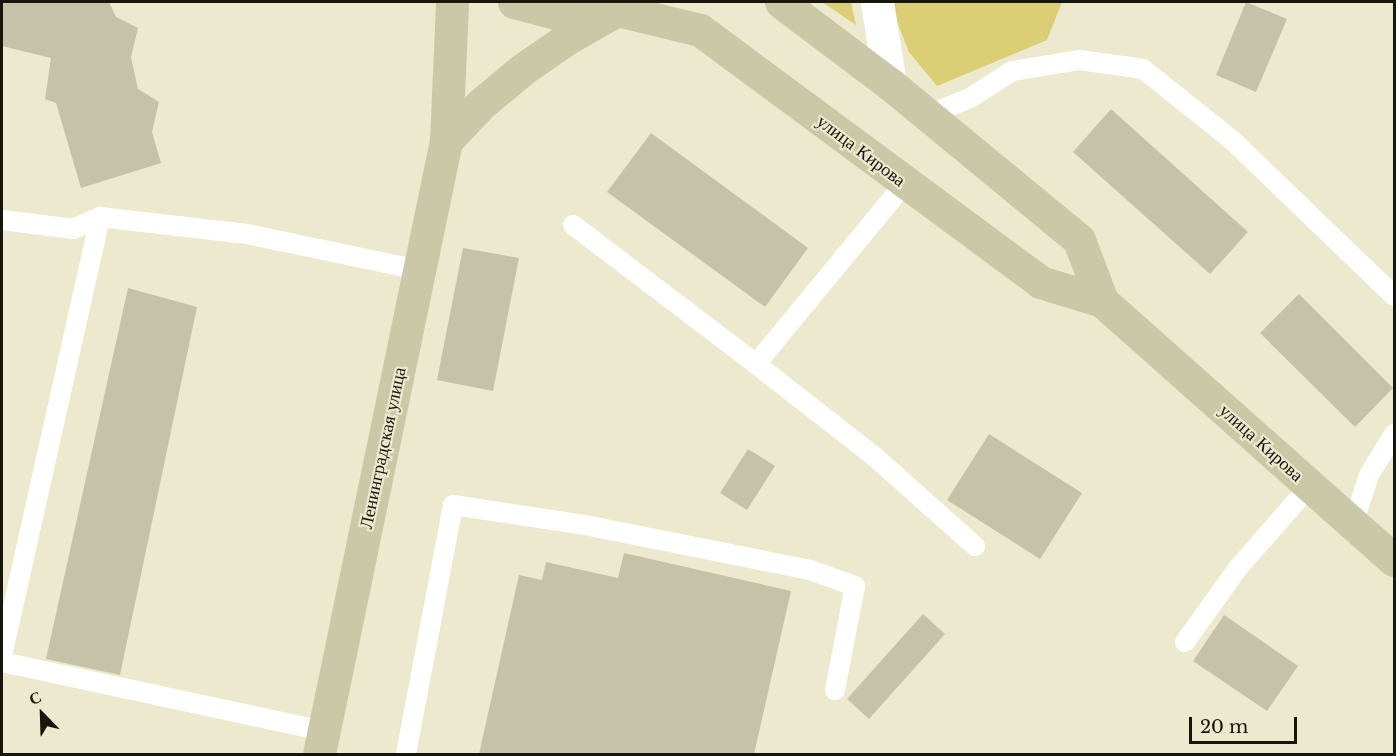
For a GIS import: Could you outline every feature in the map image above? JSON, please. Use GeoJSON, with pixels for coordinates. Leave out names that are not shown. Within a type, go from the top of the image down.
{"type":"FeatureCollection","features":[{"type":"Feature","properties":{"kind":"main road","name":"Ленинградская улица"},"geometry":{"type":"LineString","coordinates":[[322,743],[446,141],[452,2]]}},
{"type":"Feature","properties":{"kind":"main road"},"geometry":{"type":"LineString","coordinates":[[514,2],[567,16],[626,6]]}},
{"type":"Feature","properties":{"kind":"main road","name":"улица Кирова"},"geometry":{"type":"LineString","coordinates":[[781,2],[890,84],[1078,240],[1102,301]]}},
{"type":"Feature","properties":{"kind":"main road"},"geometry":{"type":"LineString","coordinates":[[446,141],[481,104],[523,69],[568,38],[626,6]]}},
{"type":"Feature","properties":{"kind":"main road","name":"улица Кирова"},"geometry":{"type":"LineString","coordinates":[[626,6],[700,30],[1040,282],[1102,301],[1309,487],[1395,560]]}},
{"type":"Feature","properties":{"kind":"street"},"geometry":{"type":"LineString","coordinates":[[877,2],[890,84]]}},
{"type":"Feature","properties":{"kind":"lane"},"geometry":{"type":"LineString","coordinates":[[928,115],[969,98],[1012,71],[1080,60],[1143,69],[1232,140],[1395,296]]}},
{"type":"Feature","properties":{"kind":"lane"},"geometry":{"type":"LineString","coordinates":[[756,364],[905,183]]}},
{"type":"Feature","properties":{"kind":"lane"},"geometry":{"type":"LineString","coordinates":[[2,220],[73,229],[100,217],[247,234],[420,270]]}},
{"type":"Feature","properties":{"kind":"lane"},"geometry":{"type":"LineString","coordinates":[[2,656],[100,217]]}},
{"type":"Feature","properties":{"kind":"lane"},"geometry":{"type":"LineString","coordinates":[[573,225],[874,457],[975,546]]}},
{"type":"Feature","properties":{"kind":"lane"},"geometry":{"type":"LineString","coordinates":[[1353,525],[1370,475],[1395,434]]}},
{"type":"Feature","properties":{"kind":"lane"},"geometry":{"type":"LineString","coordinates":[[1185,642],[1238,568],[1309,487]]}},
{"type":"Feature","properties":{"kind":"lane"},"geometry":{"type":"LineString","coordinates":[[406,754],[453,505],[585,525],[810,570],[855,586],[835,690]]}},
{"type":"Feature","properties":{"kind":"lane"},"geometry":{"type":"LineString","coordinates":[[2,662],[322,743]]}},
{"type":"Feature","properties":{"kind":"shaded area"},"geometry":{"type":"Polygon","coordinates":[[[822,2],[851,2],[856,25],[822,2]]]}},
{"type":"Feature","properties":{"kind":"shaded area"},"geometry":{"type":"Polygon","coordinates":[[[894,2],[1062,2],[1047,40],[937,86],[909,52],[892,9],[894,2]]]}},
{"type":"Feature","properties":{"kind":"building"},"geometry":{"type":"Polygon","coordinates":[[[2,2],[109,2],[116,17],[138,28],[131,57],[138,89],[159,102],[152,132],[161,163],[81,188],[56,103],[45,99],[51,58],[2,46],[2,2]]]}},
{"type":"Feature","properties":{"kind":"building"},"geometry":{"type":"Polygon","coordinates":[[[1246,2],[1287,19],[1256,92],[1216,75],[1246,2]]]}},
{"type":"Feature","properties":{"kind":"building"},"geometry":{"type":"Polygon","coordinates":[[[1111,109],[1248,232],[1210,274],[1073,152],[1111,109]]]}},
{"type":"Feature","properties":{"kind":"building"},"geometry":{"type":"Polygon","coordinates":[[[651,133],[808,248],[765,307],[607,192],[651,133]]]}},
{"type":"Feature","properties":{"kind":"building"},"geometry":{"type":"Polygon","coordinates":[[[463,248],[519,258],[493,391],[437,380],[463,248]]]}},
{"type":"Feature","properties":{"kind":"building"},"geometry":{"type":"Polygon","coordinates":[[[128,288],[197,307],[120,675],[46,659],[128,288]]]}},
{"type":"Feature","properties":{"kind":"building"},"geometry":{"type":"Polygon","coordinates":[[[1299,294],[1393,388],[1355,427],[1260,333],[1299,294]]]}},
{"type":"Feature","properties":{"kind":"building"},"geometry":{"type":"Polygon","coordinates":[[[989,434],[1082,493],[1040,559],[947,500],[989,434]]]}},
{"type":"Feature","properties":{"kind":"building"},"geometry":{"type":"Polygon","coordinates":[[[748,449],[775,466],[747,510],[720,493],[748,449]]]}},
{"type":"Feature","properties":{"kind":"building"},"geometry":{"type":"Polygon","coordinates":[[[624,553],[791,591],[754,754],[479,754],[519,575],[542,580],[546,562],[618,578],[624,553]]]}},
{"type":"Feature","properties":{"kind":"building"},"geometry":{"type":"Polygon","coordinates":[[[923,614],[945,634],[869,719],[847,699],[923,614]]]}},
{"type":"Feature","properties":{"kind":"building"},"geometry":{"type":"Polygon","coordinates":[[[1224,615],[1298,666],[1267,711],[1193,661],[1224,615]]]}}]}
